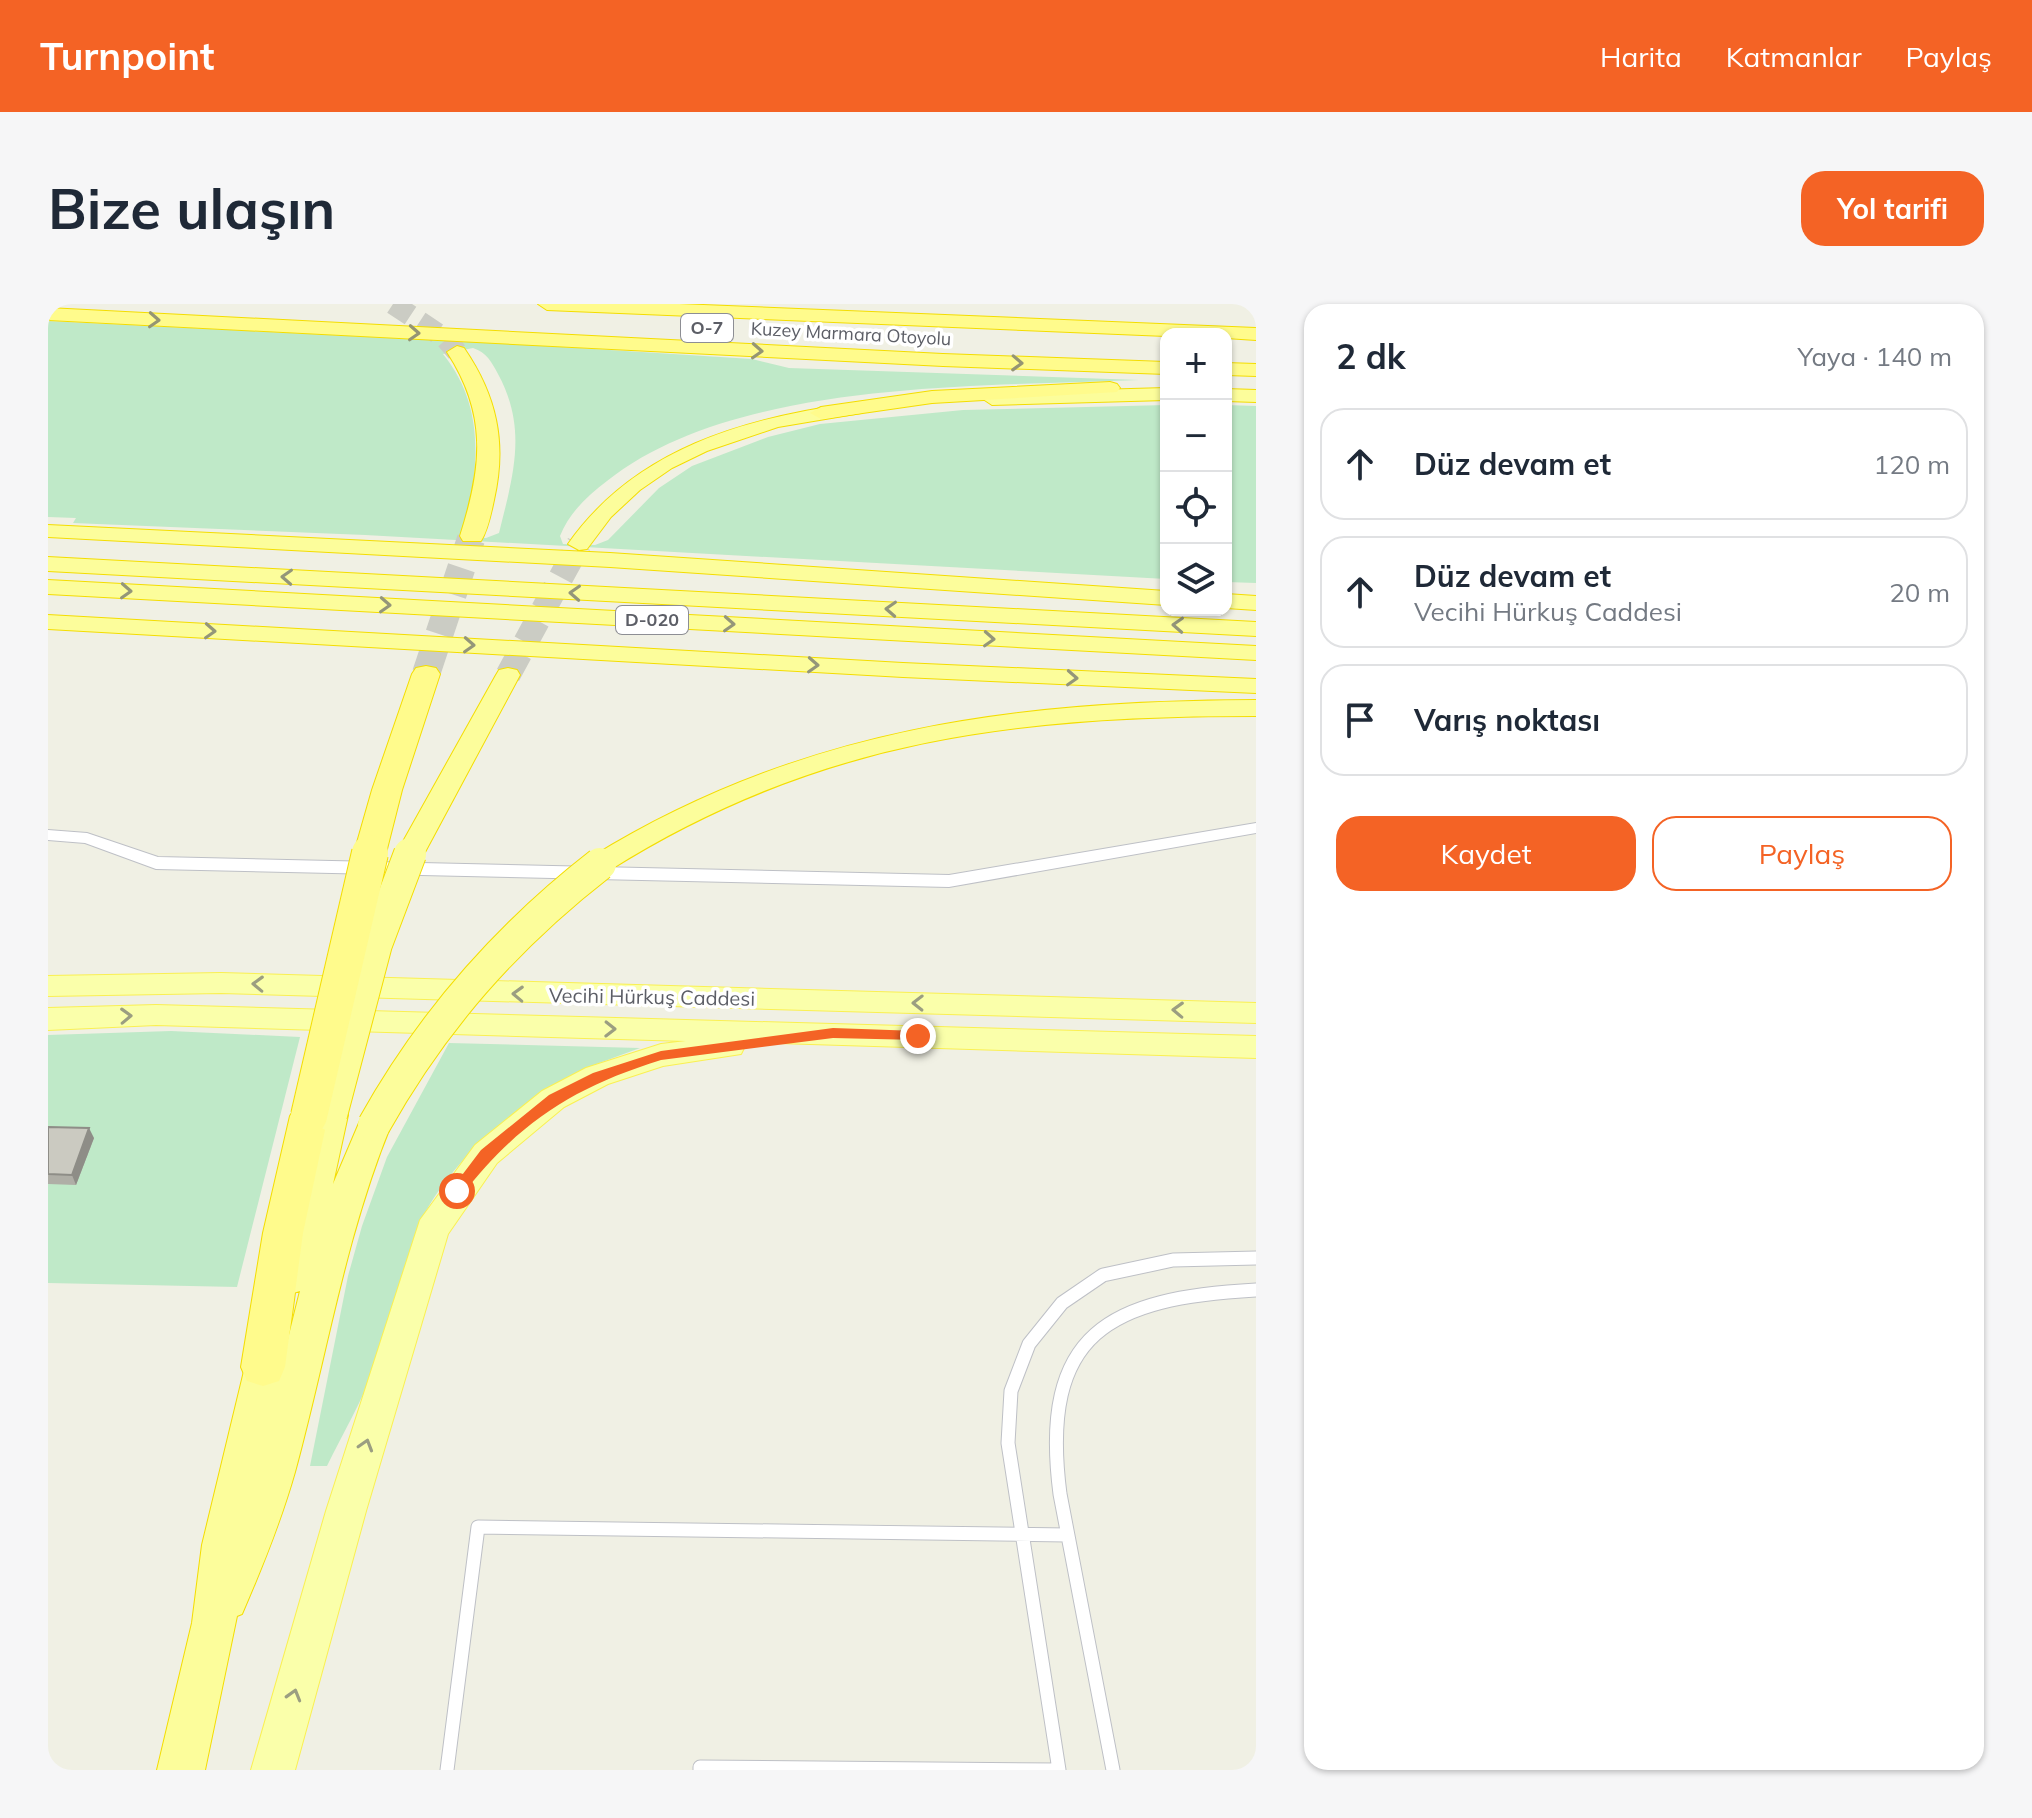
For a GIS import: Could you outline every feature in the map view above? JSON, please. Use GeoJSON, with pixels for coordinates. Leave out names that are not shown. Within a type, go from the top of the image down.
{"type":"FeatureCollection","features":[{"type":"Feature","properties":{"kind":"highway"},"geometry":{"type":"LineString","coordinates":[[927,304],[1256,319]]}},
{"type":"Feature","properties":{"kind":"highway","name":"Kuzey Marmara Otoyolu"},"geometry":{"type":"LineString","coordinates":[[544,311],[1256,334]]}},
{"type":"Feature","properties":{"kind":"highway","name":"Kuzey Marmara Otoyolu"},"geometry":{"type":"LineString","coordinates":[[544,311],[1160,347]]}},
{"type":"Feature","properties":{"kind":"highway"},"geometry":{"type":"LineString","coordinates":[[48,314],[928,360],[1160,368]]}},
{"type":"Feature","properties":{"kind":"highway"},"geometry":{"type":"LineString","coordinates":[[1232,349],[1256,350]]}},
{"type":"Feature","properties":{"kind":"highway"},"geometry":{"type":"LineString","coordinates":[[457,352],[482,392],[490,430],[489,468],[472,536]]}},
{"type":"Feature","properties":{"kind":"highway"},"geometry":{"type":"LineString","coordinates":[[1232,369],[1256,370]]}},
{"type":"Feature","properties":{"kind":"highway"},"geometry":{"type":"LineString","coordinates":[[1232,385],[1256,385]]}},
{"type":"Feature","properties":{"kind":"highway"},"geometry":{"type":"LineString","coordinates":[[579,544],[612,502],[666,463],[737,433],[821,413],[932,397],[1160,386]]}},
{"type":"Feature","properties":{"kind":"highway"},"geometry":{"type":"LineString","coordinates":[[821,413],[945,401],[1160,394]]}},
{"type":"Feature","properties":{"kind":"highway"},"geometry":{"type":"LineString","coordinates":[[1232,395],[1256,396]]}},
{"type":"Feature","properties":{"kind":"highway"},"geometry":{"type":"LineString","coordinates":[[48,531],[624,561],[1160,598]]}},
{"type":"Feature","properties":{"kind":"highway","name":"D-020"},"geometry":{"type":"LineString","coordinates":[[48,564],[1256,629]]}},
{"type":"Feature","properties":{"kind":"highway","name":"D-020"},"geometry":{"type":"LineString","coordinates":[[48,587],[1256,653]]}},
{"type":"Feature","properties":{"kind":"highway"},"geometry":{"type":"LineString","coordinates":[[1232,601],[1256,603]]}},
{"type":"Feature","properties":{"kind":"highway"},"geometry":{"type":"LineString","coordinates":[[48,622],[1256,686]]}},
{"type":"Feature","properties":{"kind":"highway"},"geometry":{"type":"LineString","coordinates":[[320,1116],[370,853],[387,790],[426,674]]}},
{"type":"Feature","properties":{"kind":"highway"},"geometry":{"type":"LineString","coordinates":[[181,1770],[214,1623],[223,1545],[263,1367],[283,1233],[376,944],[410,854],[508,675]]}},
{"type":"Feature","properties":{"kind":"highway"},"geometry":{"type":"LineString","coordinates":[[214,1623],[253,1538],[279,1456],[329,1241],[374,1125],[426,1040],[478,972],[546,904],[600,864],[657,829],[757,782],[913,737],[1047,715],[1142,708],[1256,708]]}},
{"type":"Feature","properties":{"kind":"main road","name":"Vecihi Hürkuş Caddesi"},"geometry":{"type":"LineString","coordinates":[[48,986],[221,983],[1256,1013]]}},
{"type":"Feature","properties":{"kind":"main road","name":"Vecihi Hürkuş Caddesi"},"geometry":{"type":"LineString","coordinates":[[48,1019],[170,1015],[1256,1047]]}},
{"type":"Feature","properties":{"kind":"main road"},"geometry":{"type":"LineString","coordinates":[[273,1770],[413,1282],[432,1230],[457,1191],[486,1154],[519,1125],[553,1099],[597,1076],[661,1055],[833,1033]]}},
{"type":"Feature","properties":{"kind":"street"},"geometry":{"type":"LineString","coordinates":[[48,835],[87,838],[156,863],[949,881],[1256,828]]}},
{"type":"Feature","properties":{"kind":"lane"},"geometry":{"type":"LineString","coordinates":[[700,1770],[700,1767],[1059,1770],[1020,1536],[1008,1443],[1011,1391],[1029,1344],[1062,1303],[1103,1275],[1173,1260],[1256,1258]]}},
{"type":"Feature","properties":{"kind":"lane"},"geometry":{"type":"LineString","coordinates":[[1113,1770],[1067,1535],[1054,1450],[1056,1405],[1079,1354],[1097,1331],[1132,1308],[1182,1296],[1256,1290]]}},
{"type":"Feature","properties":{"kind":"lane"},"geometry":{"type":"LineString","coordinates":[[447,1770],[478,1527],[1067,1535]]}},
{"type":"Feature","properties":{"kind":"green space"},"geometry":{"type":"Polygon","coordinates":[[[48,321],[752,359],[789,368],[1139,380],[1007,384],[862,395],[790,406],[722,423],[660,448],[607,481],[586,498],[568,520],[560,536],[563,544],[595,545],[608,540],[659,488],[692,466],[768,437],[820,424],[963,410],[1160,405],[1160,579],[365,535],[73,523],[76,518],[48,517],[48,321]],[[473,348],[443,354],[457,375],[473,419],[475,465],[464,536],[486,538],[499,533],[513,472],[515,433],[507,394],[485,355],[473,348]]]}},
{"type":"Feature","properties":{"kind":"green space"},"geometry":{"type":"Polygon","coordinates":[[[1232,405],[1256,406],[1256,583],[1232,582],[1232,405]]]}},
{"type":"Feature","properties":{"kind":"green space"},"geometry":{"type":"Polygon","coordinates":[[[171,1031],[300,1037],[237,1287],[48,1283],[48,1035],[171,1031]]]}},
{"type":"Feature","properties":{"kind":"green space"},"geometry":{"type":"Polygon","coordinates":[[[449,1043],[640,1048],[583,1069],[584,1073],[535,1100],[488,1136],[447,1180],[418,1228],[381,1350],[364,1392],[327,1466],[310,1466],[348,1276],[362,1226],[387,1157],[449,1043]]]}},
{"type":"Feature","properties":{"kind":"building"},"geometry":{"type":"Polygon","coordinates":[[[48,1127],[89,1128],[72,1175],[48,1174],[48,1127]]]}},
{"type":"Feature","properties":{"kind":"tunnel"},"geometry":{"type":"LineString","coordinates":[[393,304],[446,339],[457,352]]}},
{"type":"Feature","properties":{"kind":"tunnel"},"geometry":{"type":"LineString","coordinates":[[470,541],[472,536]]}},
{"type":"Feature","properties":{"kind":"tunnel"},"geometry":{"type":"LineString","coordinates":[[426,674],[471,539]]}},
{"type":"Feature","properties":{"kind":"tunnel"},"geometry":{"type":"LineString","coordinates":[[508,675],[579,544]]}},
{"type":"Feature","properties":{"kind":"route"},"geometry":{"type":"LineString","coordinates":[[457,1191],[486,1154],[553,1099],[597,1076],[629,1065],[661,1055],[833,1033],[918,1036]]}}]}
